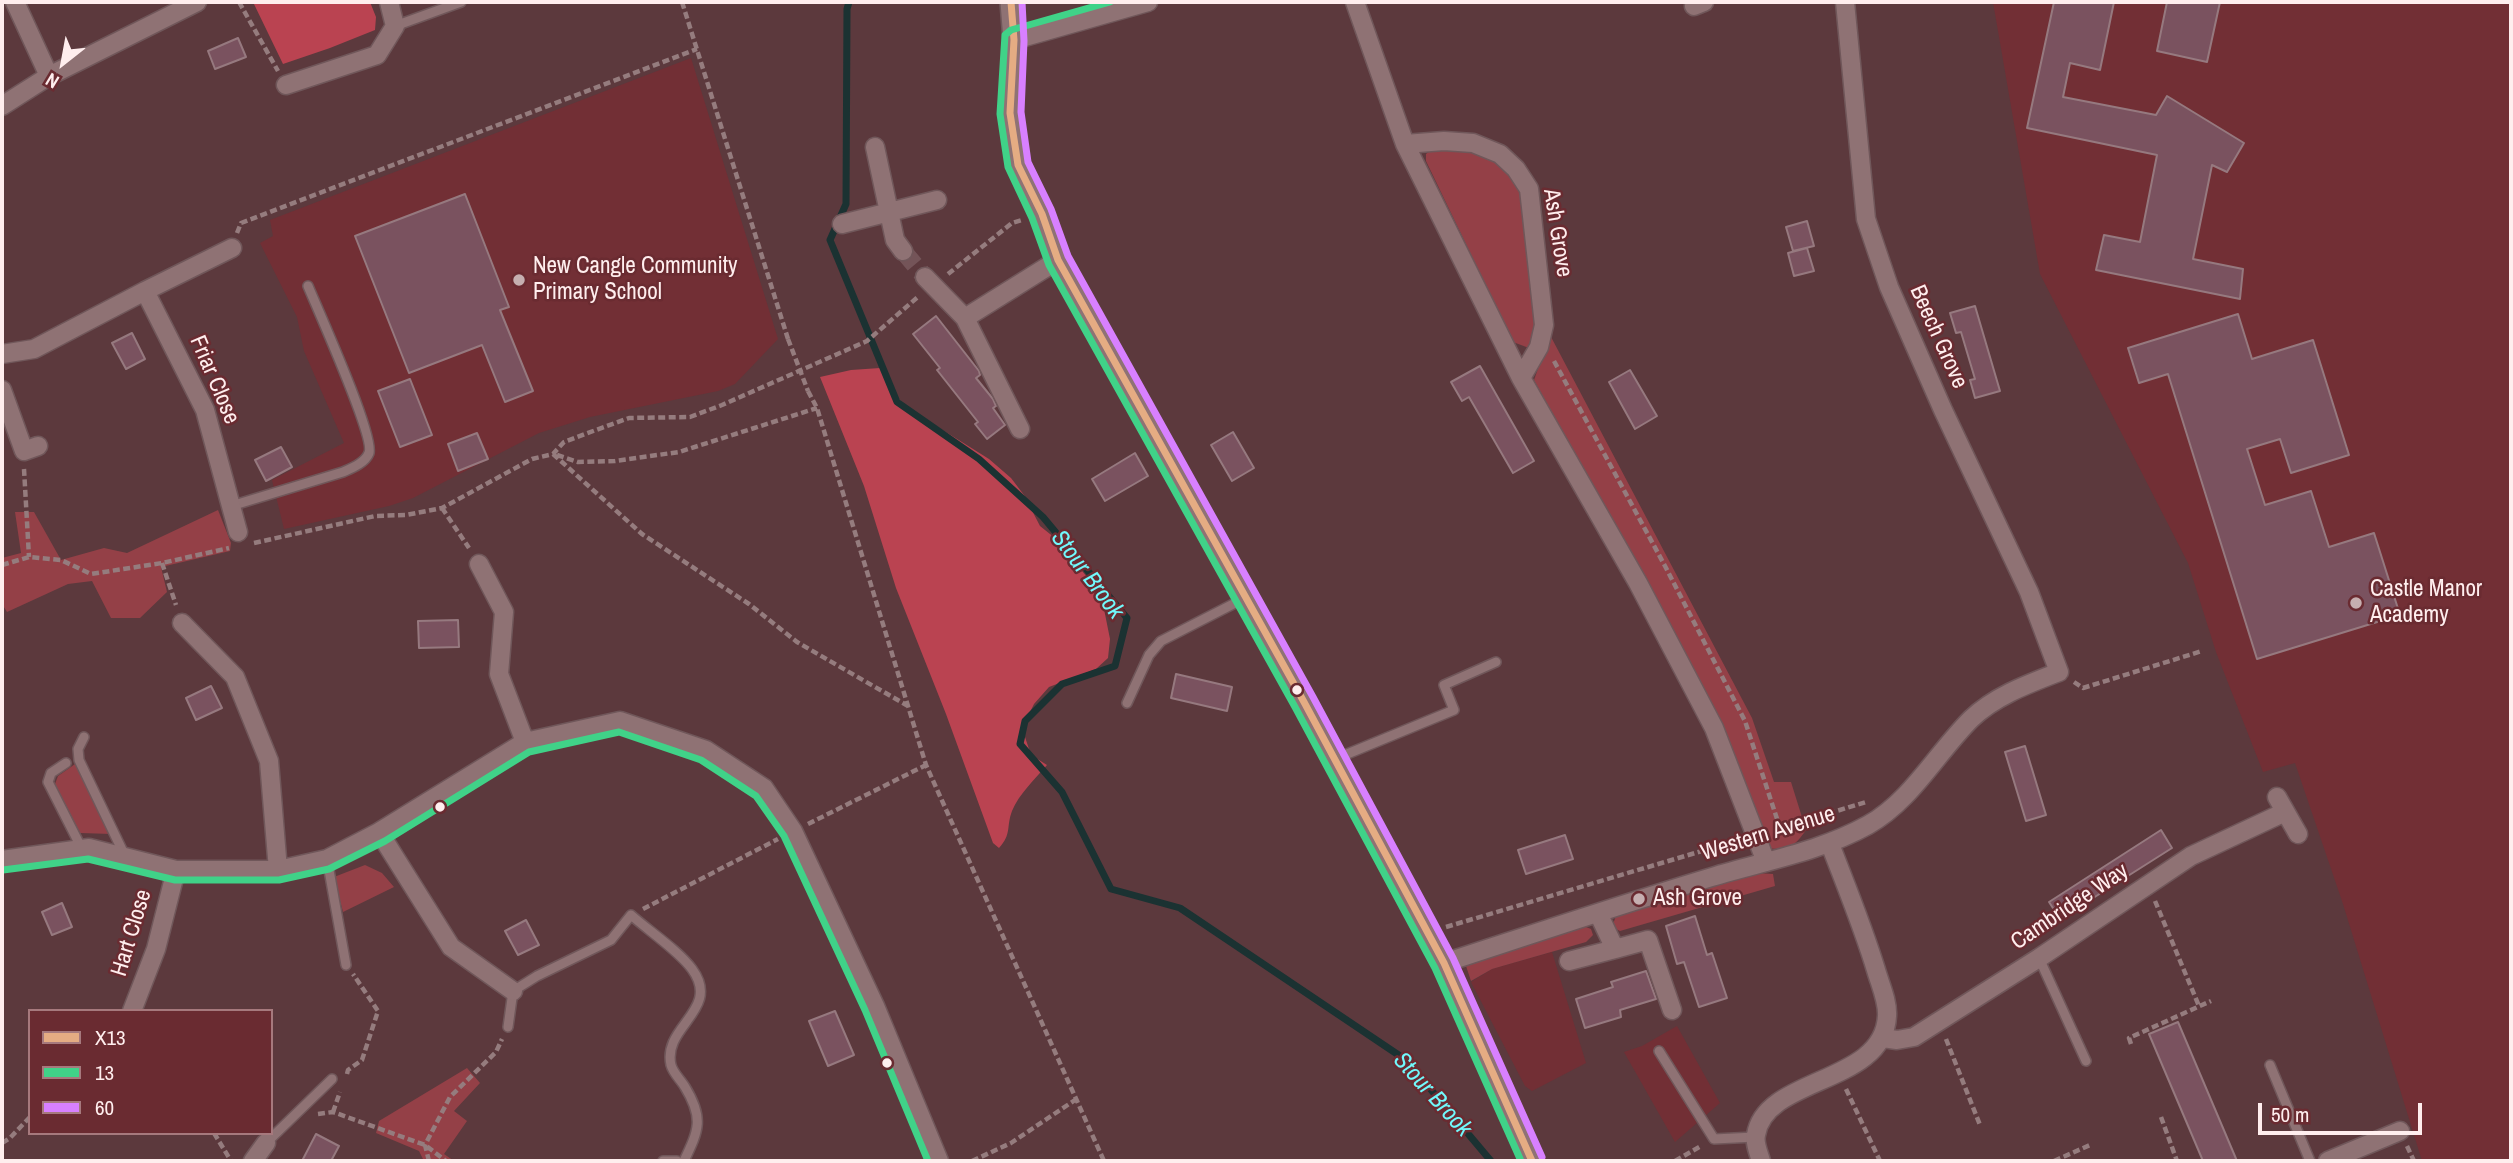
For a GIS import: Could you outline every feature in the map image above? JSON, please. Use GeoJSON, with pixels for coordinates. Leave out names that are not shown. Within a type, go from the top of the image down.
{"type":"FeatureCollection","features":[{"type":"Feature","properties":{"kind":"street"},"geometry":{"type":"LineString","coordinates":[[15,2],[49,76]]}},
{"type":"Feature","properties":{"kind":"street"},"geometry":{"type":"LineString","coordinates":[[2,106],[49,76],[197,2]]}},
{"type":"Feature","properties":{"kind":"street"},"geometry":{"type":"LineString","coordinates":[[286,85],[377,55],[395,26],[389,2]]}},
{"type":"Feature","properties":{"kind":"street"},"geometry":{"type":"LineString","coordinates":[[1011,2],[1014,40],[1010,113],[1018,165],[1042,214],[1058,260],[1335,759],[1444,963],[1532,1161]]}},
{"type":"Feature","properties":{"kind":"street"},"geometry":{"type":"LineString","coordinates":[[1014,40],[1148,2]]}},
{"type":"Feature","properties":{"kind":"street"},"geometry":{"type":"LineString","coordinates":[[1355,2],[1405,144],[1521,378],[1638,583],[1714,728],[1766,862]]}},
{"type":"Feature","properties":{"kind":"street","name":"Beech Grove"},"geometry":{"type":"LineString","coordinates":[[1845,2],[1866,219],[1889,288],[2029,592],[2059,672]]}},
{"type":"Feature","properties":{"kind":"street","name":"Ash Grove"},"geometry":{"type":"LineString","coordinates":[[1405,144],[1444,141],[1473,143],[1500,154],[1516,169],[1529,189],[1544,325],[1539,347],[1521,378]]}},
{"type":"Feature","properties":{"kind":"street"},"geometry":{"type":"LineString","coordinates":[[875,147],[887,211],[895,240],[903,251]]}},
{"type":"Feature","properties":{"kind":"street"},"geometry":{"type":"LineString","coordinates":[[842,224],[937,201]]}},
{"type":"Feature","properties":{"kind":"street"},"geometry":{"type":"LineString","coordinates":[[2,354],[33,349],[232,248]]}},
{"type":"Feature","properties":{"kind":"street"},"geometry":{"type":"LineString","coordinates":[[965,318],[1058,260]]}},
{"type":"Feature","properties":{"kind":"street"},"geometry":{"type":"LineString","coordinates":[[929,281],[965,318],[1020,429]]}},
{"type":"Feature","properties":{"kind":"street","name":"Friar Close"},"geometry":{"type":"LineString","coordinates":[[145,291],[205,410],[238,532]]}},
{"type":"Feature","properties":{"kind":"street"},"geometry":{"type":"LineString","coordinates":[[2,390],[31,448]]}},
{"type":"Feature","properties":{"kind":"street"},"geometry":{"type":"LineString","coordinates":[[479,564],[504,612],[499,674],[525,742]]}},
{"type":"Feature","properties":{"kind":"street"},"geometry":{"type":"LineString","coordinates":[[182,622],[235,677],[269,761],[278,870]]}},
{"type":"Feature","properties":{"kind":"street","name":"Western Avenue"},"geometry":{"type":"LineString","coordinates":[[1444,963],[1598,913],[1830,844],[1894,808],[1937,755],[1973,717],[2013,690],[2059,672]]}},
{"type":"Feature","properties":{"kind":"street"},"geometry":{"type":"LineString","coordinates":[[2,860],[89,848],[176,870],[278,870],[327,859],[379,832],[525,742],[620,721],[706,750],[764,789],[793,831],[875,1006],[939,1161]]}},
{"type":"Feature","properties":{"kind":"street","name":"Cambridge Way"},"geometry":{"type":"LineString","coordinates":[[1883,1038],[1897,1040],[1914,1037],[2192,856],[2281,804],[2298,834]]}},
{"type":"Feature","properties":{"kind":"street"},"geometry":{"type":"LineString","coordinates":[[379,832],[451,947],[513,992]]}},
{"type":"Feature","properties":{"kind":"street"},"geometry":{"type":"LineString","coordinates":[[1761,1161],[1755,1137],[1761,1119],[1777,1103],[1871,1054],[1883,1038],[1888,1016],[1867,943],[1830,844]]}},
{"type":"Feature","properties":{"kind":"street","name":"Hart Close"},"geometry":{"type":"LineString","coordinates":[[133,1009],[156,949],[176,870]]}},
{"type":"Feature","properties":{"kind":"street"},"geometry":{"type":"LineString","coordinates":[[1598,913],[1615,949]]}},
{"type":"Feature","properties":{"kind":"street"},"geometry":{"type":"LineString","coordinates":[[1569,961],[1648,940],[1672,1010]]}},
{"type":"Feature","properties":{"kind":"street"},"geometry":{"type":"LineString","coordinates":[[2331,1161],[2400,1131]]}},
{"type":"Feature","properties":{"kind":"street"},"geometry":{"type":"LineString","coordinates":[[253,1161],[266,1143]]}},
{"type":"Feature","properties":{"kind":"lane"},"geometry":{"type":"LineString","coordinates":[[395,26],[461,2]]}},
{"type":"Feature","properties":{"kind":"lane"},"geometry":{"type":"LineString","coordinates":[[232,506],[343,472],[359,464],[369,453],[370,446],[362,421],[308,286]]}},
{"type":"Feature","properties":{"kind":"lane"},"geometry":{"type":"LineString","coordinates":[[1127,703],[1149,655],[1161,641],[1246,597]]}},
{"type":"Feature","properties":{"kind":"lane"},"geometry":{"type":"LineString","coordinates":[[1335,759],[1454,710],[1444,685],[1496,662]]}},
{"type":"Feature","properties":{"kind":"lane"},"geometry":{"type":"LineString","coordinates":[[84,737],[78,749],[79,760],[125,857]]}},
{"type":"Feature","properties":{"kind":"lane"},"geometry":{"type":"LineString","coordinates":[[66,763],[51,773],[48,782],[82,849]]}},
{"type":"Feature","properties":{"kind":"lane"},"geometry":{"type":"LineString","coordinates":[[327,859],[346,965]]}},
{"type":"Feature","properties":{"kind":"lane"},"geometry":{"type":"LineString","coordinates":[[508,1027],[513,992],[537,976],[611,940],[631,915],[690,967],[698,980],[701,993],[695,1011],[674,1038],[670,1051],[671,1067],[685,1086],[699,1114],[697,1133],[684,1161]]}},
{"type":"Feature","properties":{"kind":"lane"},"geometry":{"type":"LineString","coordinates":[[2039,958],[2086,1061]]}},
{"type":"Feature","properties":{"kind":"lane"},"geometry":{"type":"LineString","coordinates":[[1659,1051],[1714,1139],[1755,1137]]}},
{"type":"Feature","properties":{"kind":"lane"},"geometry":{"type":"LineString","coordinates":[[2270,1065],[2310,1161]]}},
{"type":"Feature","properties":{"kind":"lane"},"geometry":{"type":"LineString","coordinates":[[266,1143],[332,1079]]}},
{"type":"Feature","properties":{"kind":"lane"},"geometry":{"type":"LineString","coordinates":[[663,1161],[677,1161]]}},
{"type":"Feature","properties":{"kind":"path"},"geometry":{"type":"LineString","coordinates":[[239,2],[286,85]]}},
{"type":"Feature","properties":{"kind":"path"},"geometry":{"type":"LineString","coordinates":[[682,2],[788,340],[817,408],[926,765],[1104,1161]]}},
{"type":"Feature","properties":{"kind":"path"},"geometry":{"type":"LineString","coordinates":[[232,248],[240,223],[697,49]]}},
{"type":"Feature","properties":{"kind":"path"},"geometry":{"type":"LineString","coordinates":[[553,454],[564,442],[629,418],[690,417],[867,341],[929,281],[973,256],[1012,223],[1042,214]]}},
{"type":"Feature","properties":{"kind":"path"},"geometry":{"type":"LineString","coordinates":[[1541,337],[1745,721],[1780,828]]}},
{"type":"Feature","properties":{"kind":"path"},"geometry":{"type":"LineString","coordinates":[[2,565],[29,557],[61,560],[91,574],[162,563],[375,516],[442,508],[532,459],[553,454],[578,462],[615,461],[678,452],[817,408]]}},
{"type":"Feature","properties":{"kind":"path"},"geometry":{"type":"LineString","coordinates":[[29,557],[31,448]]}},
{"type":"Feature","properties":{"kind":"path"},"geometry":{"type":"LineString","coordinates":[[553,454],[642,534],[749,604],[797,642],[909,707]]}},
{"type":"Feature","properties":{"kind":"path"},"geometry":{"type":"LineString","coordinates":[[442,508],[479,564]]}},
{"type":"Feature","properties":{"kind":"path"},"geometry":{"type":"LineString","coordinates":[[162,563],[182,622]]}},
{"type":"Feature","properties":{"kind":"path"},"geometry":{"type":"LineString","coordinates":[[2059,672],[2083,688],[2202,651]]}},
{"type":"Feature","properties":{"kind":"path"},"geometry":{"type":"LineString","coordinates":[[1428,933],[1872,800]]}},
{"type":"Feature","properties":{"kind":"path"},"geometry":{"type":"LineString","coordinates":[[2148,884],[2199,1006]]}},
{"type":"Feature","properties":{"kind":"path"},"geometry":{"type":"LineString","coordinates":[[333,1112],[348,1070],[362,1060],[378,1011],[346,965]]}},
{"type":"Feature","properties":{"kind":"path"},"geometry":{"type":"LineString","coordinates":[[2131,1044],[2129,1038],[2211,1001]]}},
{"type":"Feature","properties":{"kind":"path"},"geometry":{"type":"LineString","coordinates":[[1939,1022],[1980,1125]]}},
{"type":"Feature","properties":{"kind":"path"},"geometry":{"type":"LineString","coordinates":[[429,1161],[425,1145],[450,1097],[496,1052],[508,1027]]}},
{"type":"Feature","properties":{"kind":"path"},"geometry":{"type":"LineString","coordinates":[[1838,1072],[1880,1161]]}},
{"type":"Feature","properties":{"kind":"path"},"geometry":{"type":"LineString","coordinates":[[972,1161],[1011,1143],[1076,1100]]}},
{"type":"Feature","properties":{"kind":"path"},"geometry":{"type":"LineString","coordinates":[[289,1119],[333,1112],[425,1145],[446,1161]]}},
{"type":"Feature","properties":{"kind":"path"},"geometry":{"type":"LineString","coordinates":[[2161,1116],[2177,1161]]}},
{"type":"Feature","properties":{"kind":"path"},"geometry":{"type":"LineString","coordinates":[[2,1143],[28,1119]]}},
{"type":"Feature","properties":{"kind":"path"},"geometry":{"type":"LineString","coordinates":[[215,1135],[231,1161]]}},
{"type":"Feature","properties":{"kind":"path"},"geometry":{"type":"LineString","coordinates":[[1675,1161],[1714,1139]]}},
{"type":"Feature","properties":{"kind":"path"},"geometry":{"type":"LineString","coordinates":[[2054,1161],[2090,1145]]}},
{"type":"Feature","properties":{"kind":"path"},"geometry":{"type":"LineString","coordinates":[[2074,1153],[2077,1161]]}},
{"type":"Feature","properties":{"kind":"shaded area"},"geometry":{"type":"Polygon","coordinates":[[[253,2],[370,2],[376,17],[375,30],[283,64],[253,2]]]}},
{"type":"Feature","properties":{"kind":"shaded area","name":"Castle Manor Academy"},"geometry":{"type":"Polygon","coordinates":[[[1993,2],[2511,2],[2511,1161],[2422,1161],[2343,904],[2295,763],[2263,772],[2216,652],[2188,563],[2040,274],[1993,2]]]}},
{"type":"Feature","properties":{"kind":"shaded area","name":"New Cangle Community Primary School"},"geometry":{"type":"Polygon","coordinates":[[[691,58],[778,339],[735,384],[718,391],[590,417],[539,433],[413,498],[389,506],[284,529],[272,480],[344,443],[304,351],[297,317],[260,243],[273,236],[270,220],[691,58]]]}},
{"type":"Feature","properties":{"kind":"shaded area"},"geometry":{"type":"Polygon","coordinates":[[[1437,145],[1492,157],[1511,171],[1523,191],[1535,323],[1529,348],[1513,342],[1426,161],[1426,154],[1437,145]]]}},
{"type":"Feature","properties":{"kind":"shaded area"},"geometry":{"type":"Polygon","coordinates":[[[1550,335],[1752,718],[1774,782],[1791,782],[1806,830],[1789,847],[1764,848],[1718,726],[1534,380],[1550,335]]]}},
{"type":"Feature","properties":{"kind":"shaded area"},"geometry":{"type":"Polygon","coordinates":[[[880,368],[892,391],[906,407],[989,459],[1011,478],[1024,495],[1040,526],[1055,538],[1101,594],[1110,639],[1108,658],[1096,669],[1049,687],[1034,704],[1025,722],[1025,737],[1031,755],[1047,765],[1015,805],[1007,834],[999,848],[993,843],[896,588],[864,486],[820,377],[851,370],[880,368]]]}},
{"type":"Feature","properties":{"kind":"shaded area"},"geometry":{"type":"Polygon","coordinates":[[[218,510],[231,543],[230,551],[161,567],[167,592],[140,618],[111,618],[92,581],[68,584],[7,612],[2,604],[2,558],[21,553],[15,512],[34,512],[61,560],[104,548],[127,553],[218,510]]]}},
{"type":"Feature","properties":{"kind":"shaded area"},"geometry":{"type":"Polygon","coordinates":[[[78,762],[112,834],[80,833],[55,784],[58,776],[78,762]]]}},
{"type":"Feature","properties":{"kind":"shaded area"},"geometry":{"type":"Polygon","coordinates":[[[365,865],[382,873],[394,887],[343,912],[334,877],[365,865]]]}},
{"type":"Feature","properties":{"kind":"shaded area"},"geometry":{"type":"Polygon","coordinates":[[[1757,873],[1773,874],[1775,886],[1620,931],[1612,927],[1616,916],[1757,873]]]}},
{"type":"Feature","properties":{"kind":"shaded area"},"geometry":{"type":"Polygon","coordinates":[[[1581,925],[1591,929],[1593,935],[1586,942],[1492,969],[1471,981],[1465,963],[1581,925]]]}},
{"type":"Feature","properties":{"kind":"shaded area"},"geometry":{"type":"Polygon","coordinates":[[[1552,952],[1586,1063],[1532,1091],[1525,1086],[1471,982],[1492,969],[1552,952]]]}},
{"type":"Feature","properties":{"kind":"shaded area"},"geometry":{"type":"Polygon","coordinates":[[[1677,1026],[1720,1103],[1675,1142],[1624,1052],[1642,1046],[1677,1026]]]}},
{"type":"Feature","properties":{"kind":"shaded area"},"geometry":{"type":"Polygon","coordinates":[[[467,1068],[480,1083],[454,1111],[467,1121],[444,1154],[454,1161],[424,1161],[419,1151],[376,1133],[379,1121],[467,1068]]]}},
{"type":"Feature","properties":{"kind":"building"},"geometry":{"type":"Polygon","coordinates":[[[2054,2],[2114,2],[2100,70],[2070,63],[2063,97],[2156,115],[2167,96],[2244,143],[2227,172],[2212,165],[2193,259],[2243,269],[2240,299],[2096,270],[2104,235],[2140,242],[2157,155],[2027,128],[2054,2]]]}},
{"type":"Feature","properties":{"kind":"building"},"geometry":{"type":"Polygon","coordinates":[[[2167,2],[2220,2],[2207,62],[2157,51],[2167,2]]]}},
{"type":"Feature","properties":{"kind":"building"},"geometry":{"type":"Polygon","coordinates":[[[238,38],[246,57],[215,69],[208,51],[238,38]]]}},
{"type":"Feature","properties":{"kind":"building"},"geometry":{"type":"Polygon","coordinates":[[[465,194],[509,307],[500,310],[533,391],[505,402],[482,345],[409,373],[355,236],[465,194]]]}},
{"type":"Feature","properties":{"kind":"building"},"geometry":{"type":"Polygon","coordinates":[[[1807,221],[1814,246],[1793,251],[1786,227],[1807,221]]]}},
{"type":"Feature","properties":{"kind":"building"},"geometry":{"type":"Polygon","coordinates":[[[1807,248],[1814,271],[1794,276],[1788,253],[1807,248]]]}},
{"type":"Feature","properties":{"kind":"building"},"geometry":{"type":"Polygon","coordinates":[[[1975,306],[2000,391],[1975,398],[1970,380],[1975,379],[1961,332],[1956,333],[1950,313],[1975,306]]]}},
{"type":"Feature","properties":{"kind":"building"},"geometry":{"type":"Polygon","coordinates":[[[2238,314],[2252,359],[2313,340],[2349,455],[2291,473],[2280,439],[2247,449],[2265,505],[2311,491],[2329,547],[2374,533],[2400,615],[2257,659],[2168,374],[2139,383],[2128,348],[2238,314]]]}},
{"type":"Feature","properties":{"kind":"building"},"geometry":{"type":"Polygon","coordinates":[[[936,316],[979,371],[980,375],[976,378],[993,399],[996,406],[993,408],[1005,425],[987,439],[975,424],[978,422],[937,370],[940,368],[913,334],[936,316]]]}},
{"type":"Feature","properties":{"kind":"building"},"geometry":{"type":"Polygon","coordinates":[[[132,333],[145,359],[126,369],[112,343],[132,333]]]}},
{"type":"Feature","properties":{"kind":"building"},"geometry":{"type":"Polygon","coordinates":[[[1480,366],[1534,461],[1513,473],[1469,397],[1462,401],[1451,382],[1480,366]]]}},
{"type":"Feature","properties":{"kind":"building"},"geometry":{"type":"Polygon","coordinates":[[[1630,370],[1657,416],[1635,429],[1609,382],[1630,370]]]}},
{"type":"Feature","properties":{"kind":"building"},"geometry":{"type":"Polygon","coordinates":[[[410,379],[432,435],[400,447],[378,391],[410,379]]]}},
{"type":"Feature","properties":{"kind":"building"},"geometry":{"type":"Polygon","coordinates":[[[1233,432],[1254,468],[1232,481],[1211,445],[1233,432]]]}},
{"type":"Feature","properties":{"kind":"building"},"geometry":{"type":"Polygon","coordinates":[[[477,433],[488,459],[458,471],[448,444],[477,433]]]}},
{"type":"Feature","properties":{"kind":"building"},"geometry":{"type":"Polygon","coordinates":[[[281,447],[292,467],[266,481],[255,460],[281,447]]]}},
{"type":"Feature","properties":{"kind":"building"},"geometry":{"type":"Polygon","coordinates":[[[1135,453],[1148,476],[1105,501],[1092,479],[1135,453]]]}},
{"type":"Feature","properties":{"kind":"building"},"geometry":{"type":"Polygon","coordinates":[[[458,620],[459,647],[419,648],[418,621],[458,620]]]}},
{"type":"Feature","properties":{"kind":"building"},"geometry":{"type":"Polygon","coordinates":[[[1176,674],[1232,687],[1227,711],[1171,698],[1176,674]]]}},
{"type":"Feature","properties":{"kind":"building"},"geometry":{"type":"Polygon","coordinates":[[[211,686],[222,708],[196,720],[186,698],[211,686]]]}},
{"type":"Feature","properties":{"kind":"building"},"geometry":{"type":"Polygon","coordinates":[[[2025,746],[2046,815],[2026,821],[2005,752],[2025,746]]]}},
{"type":"Feature","properties":{"kind":"building"},"geometry":{"type":"Polygon","coordinates":[[[2161,830],[2172,848],[2060,919],[2049,902],[2161,830]]]}},
{"type":"Feature","properties":{"kind":"building"},"geometry":{"type":"Polygon","coordinates":[[[1565,835],[1573,859],[1526,874],[1518,850],[1565,835]]]}},
{"type":"Feature","properties":{"kind":"building"},"geometry":{"type":"Polygon","coordinates":[[[62,903],[72,927],[52,935],[42,912],[62,903]]]}},
{"type":"Feature","properties":{"kind":"building"},"geometry":{"type":"Polygon","coordinates":[[[1695,916],[1707,955],[1712,953],[1727,998],[1699,1007],[1684,962],[1677,964],[1666,926],[1695,916]]]}},
{"type":"Feature","properties":{"kind":"building"},"geometry":{"type":"Polygon","coordinates":[[[526,920],[539,945],[518,955],[505,931],[526,920]]]}},
{"type":"Feature","properties":{"kind":"building"},"geometry":{"type":"Polygon","coordinates":[[[1646,971],[1656,999],[1620,1010],[1621,1017],[1585,1028],[1576,999],[1613,987],[1611,982],[1646,971]]]}},
{"type":"Feature","properties":{"kind":"building"},"geometry":{"type":"Polygon","coordinates":[[[835,1011],[854,1055],[828,1066],[809,1021],[835,1011]]]}},
{"type":"Feature","properties":{"kind":"building"},"geometry":{"type":"Polygon","coordinates":[[[2178,1022],[2237,1161],[2203,1161],[2149,1034],[2178,1022]]]}},
{"type":"Feature","properties":{"kind":"building"},"geometry":{"type":"Polygon","coordinates":[[[316,1134],[339,1146],[331,1161],[302,1161],[316,1134]]]}},
{"type":"Feature","properties":{"kind":"waterway","name":"Stour Brook"},"geometry":{"type":"LineString","coordinates":[[849,2],[846,204],[830,240],[897,402],[979,459],[1043,517],[1127,618],[1115,666],[1062,684],[1025,721],[1020,744],[1062,792],[1111,889],[1180,908],[1406,1060],[1491,1161]]}},
{"type":"Feature","properties":{"kind":"tunnel"},"geometry":{"type":"LineString","coordinates":[[903,251],[925,277]]}},
{"type":"Feature","properties":{"kind":"transit line","name":"X13"},"geometry":{"type":"LineString","coordinates":[[1011,2],[1014,40],[1010,113],[1018,165],[1042,214],[1058,260],[1304,702],[1444,963],[1532,1161]]}},
{"type":"Feature","properties":{"kind":"transit line","name":"60"},"geometry":{"type":"LineString","coordinates":[[1022,2],[1024,41],[1021,112],[1028,162],[1051,209],[1068,256],[1313,697],[1453,958],[1542,1157]]}},
{"type":"Feature","properties":{"kind":"transit line","name":"13"},"geometry":{"type":"LineString","coordinates":[[1110,2],[1011,30],[1005,35],[1000,114],[1008,167],[1032,218],[1049,265],[1295,707],[1435,968],[1521,1161]]}},
{"type":"Feature","properties":{"kind":"transit line","name":"13"},"geometry":{"type":"LineString","coordinates":[[3,870],[88,859],[175,880],[279,880],[329,869],[385,841],[529,752],[619,732],[701,760],[756,796],[784,836],[865,1010],[928,1161]]}},
{"type":"Feature","properties":{"kind":"place","name":"New Cangle Community Primary School"},"geometry":{"type":"Point","coordinates":[519,280]}},
{"type":"Feature","properties":{"kind":"place","name":"Castle Manor Academy"},"geometry":{"type":"Point","coordinates":[2356,603]}},
{"type":"Feature","properties":{"kind":"place","name":"Ash Grove"},"geometry":{"type":"Point","coordinates":[1639,899]}}]}
